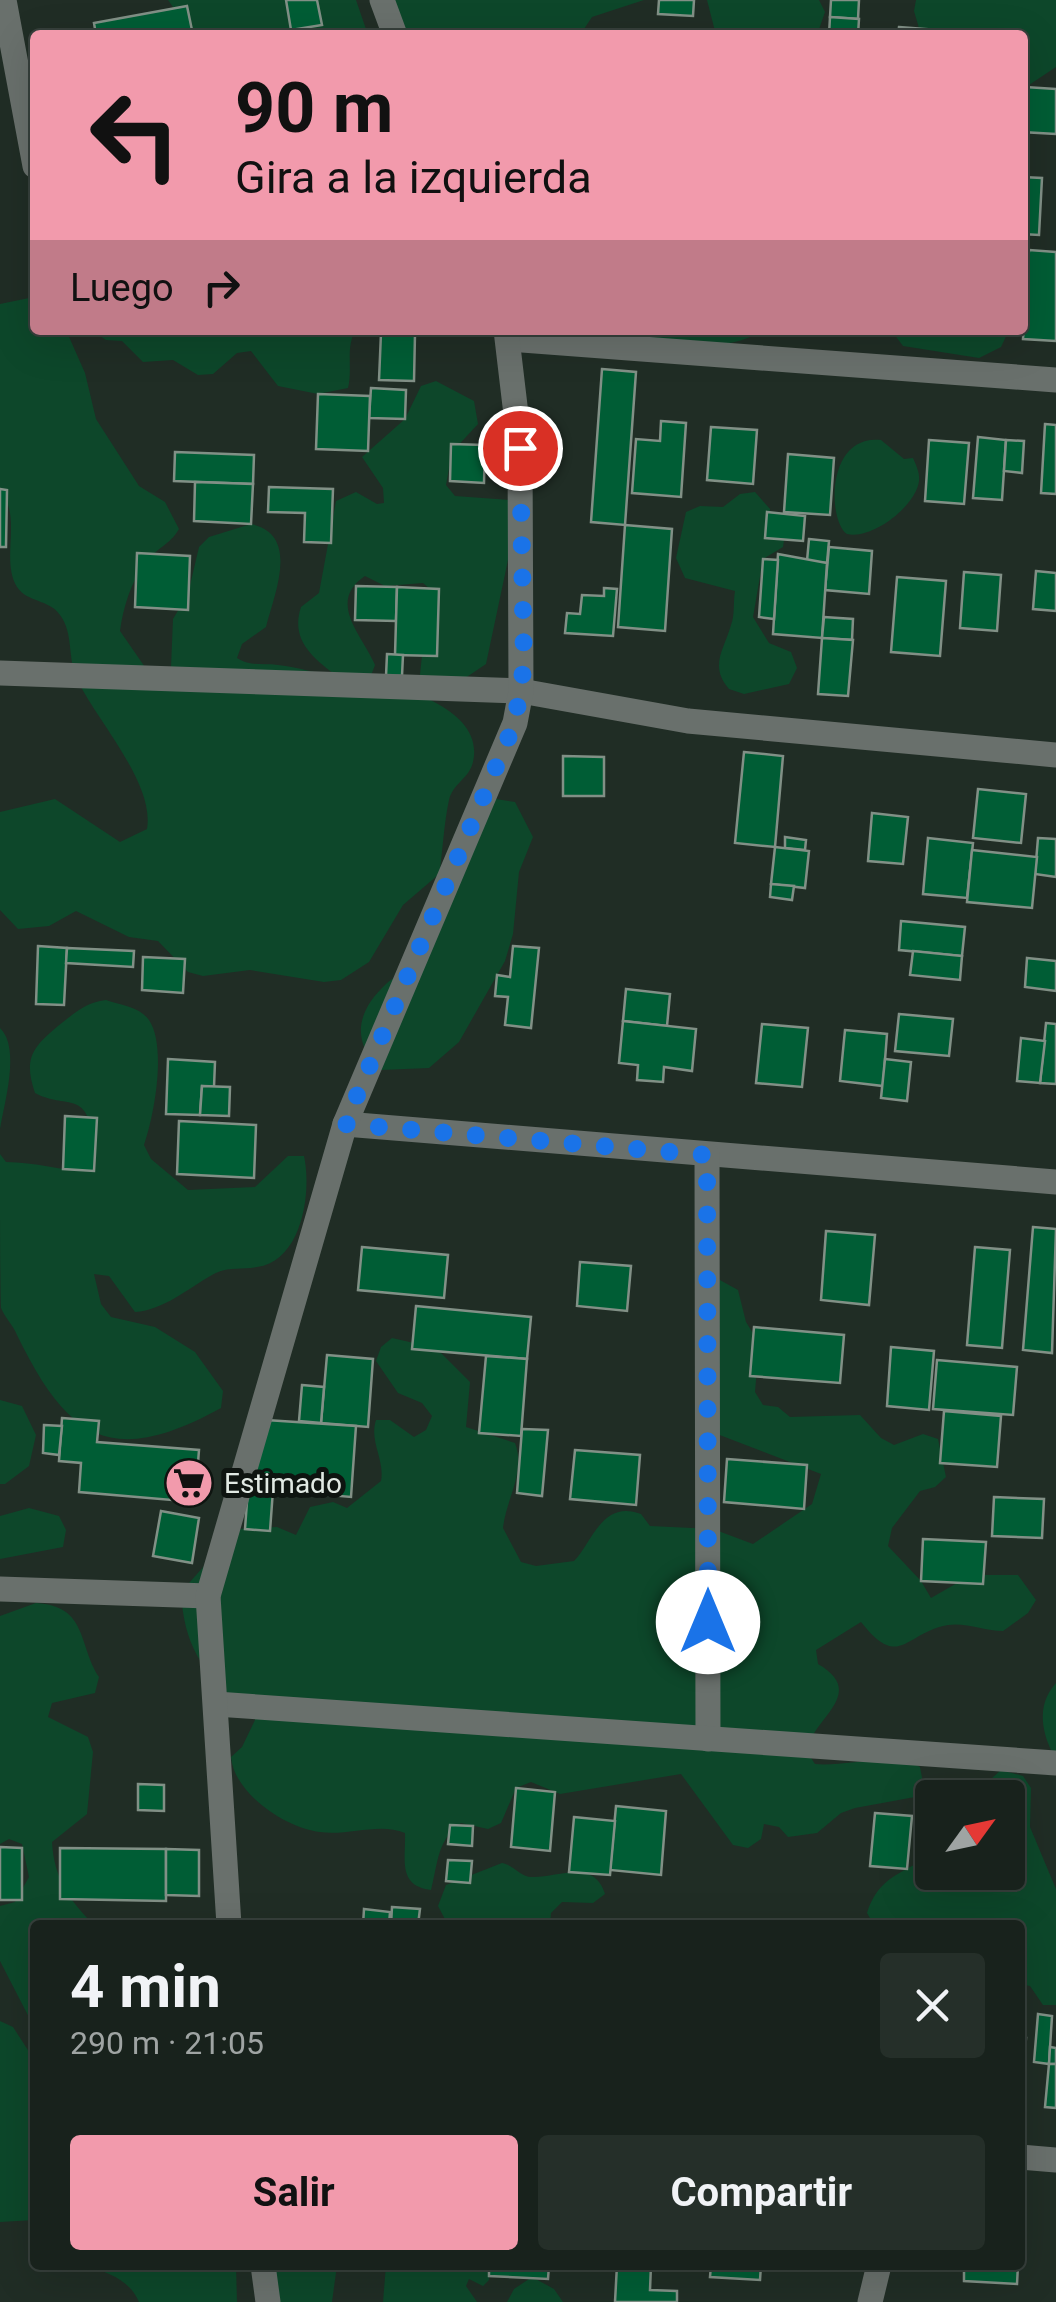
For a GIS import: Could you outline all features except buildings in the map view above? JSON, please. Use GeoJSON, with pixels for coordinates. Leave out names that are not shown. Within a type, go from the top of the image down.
{"type":"FeatureCollection","features":[{"type":"Feature","properties":{"kind":"street"},"geometry":{"type":"LineString","coordinates":[[4,0],[30,139]]}},
{"type":"Feature","properties":{"kind":"street"},"geometry":{"type":"LineString","coordinates":[[382,0],[393,30]]}},
{"type":"Feature","properties":{"kind":"street"},"geometry":{"type":"LineString","coordinates":[[228,1920],[208,1596],[345,1124],[515,722],[521,692],[520,448],[507,335]]}},
{"type":"Feature","properties":{"kind":"street"},"geometry":{"type":"LineString","coordinates":[[519,335],[1056,380]]}},
{"type":"Feature","properties":{"kind":"street"},"geometry":{"type":"LineString","coordinates":[[0,673],[521,692],[688,721],[1056,755]]}},
{"type":"Feature","properties":{"kind":"street"},"geometry":{"type":"LineString","coordinates":[[345,1124],[1056,1182]]}},
{"type":"Feature","properties":{"kind":"street"},"geometry":{"type":"LineString","coordinates":[[707,1155],[708,1739]]}},
{"type":"Feature","properties":{"kind":"street"},"geometry":{"type":"LineString","coordinates":[[0,1589],[208,1596]]}},
{"type":"Feature","properties":{"kind":"street"},"geometry":{"type":"LineString","coordinates":[[216,1704],[1056,1763]]}},
{"type":"Feature","properties":{"kind":"street"},"geometry":{"type":"LineString","coordinates":[[1025,2157],[1056,2160]]}},
{"type":"Feature","properties":{"kind":"street"},"geometry":{"type":"LineString","coordinates":[[264,2270],[268,2302]]}},
{"type":"Feature","properties":{"kind":"street"},"geometry":{"type":"LineString","coordinates":[[870,2302],[877,2270]]}},
{"type":"Feature","properties":{"kind":"green space"},"geometry":{"type":"Polygon","coordinates":[[[168,0],[356,0],[366,30],[189,30],[168,0]]]}},
{"type":"Feature","properties":{"kind":"green space"},"geometry":{"type":"Polygon","coordinates":[[[391,0],[644,0],[592,17],[583,30],[395,30],[391,0]]]}},
{"type":"Feature","properties":{"kind":"green space"},"geometry":{"type":"Polygon","coordinates":[[[707,0],[819,0],[825,12],[819,30],[715,30],[707,0]]]}},
{"type":"Feature","properties":{"kind":"green space"},"geometry":{"type":"Polygon","coordinates":[[[916,0],[1056,0],[1056,67],[1028,86],[1028,30],[920,30],[914,11],[916,0]]]}},
{"type":"Feature","properties":{"kind":"green space"},"geometry":{"type":"Polygon","coordinates":[[[30,298],[30,335],[68,335],[85,373],[96,419],[139,486],[165,502],[179,529],[140,570],[123,613],[120,631],[147,670],[171,667],[173,619],[188,594],[199,547],[209,537],[251,524],[266,530],[276,540],[280,567],[266,627],[242,644],[237,658],[252,664],[337,676],[306,647],[298,619],[301,607],[319,593],[336,501],[356,492],[377,504],[384,503],[383,488],[362,457],[405,419],[421,386],[436,381],[474,401],[478,424],[452,452],[446,485],[455,496],[510,500],[512,541],[486,664],[446,691],[419,684],[429,588],[423,583],[385,586],[365,576],[348,597],[351,619],[375,665],[370,678],[403,688],[455,715],[467,728],[473,744],[471,768],[449,800],[440,869],[466,808],[496,799],[515,802],[533,837],[519,872],[513,934],[505,961],[459,1042],[429,1068],[381,1070],[365,1049],[361,1027],[368,1005],[415,957],[438,875],[403,905],[369,962],[341,980],[324,982],[250,970],[203,976],[188,972],[158,941],[129,937],[76,911],[49,926],[18,929],[0,910],[0,812],[55,799],[120,842],[147,829],[147,811],[133,772],[77,679],[60,615],[22,592],[12,576],[10,513],[0,492],[0,304],[30,298]]]}},
{"type":"Feature","properties":{"kind":"green space"},"geometry":{"type":"Polygon","coordinates":[[[98,335],[354,335],[348,388],[318,394],[278,386],[251,351],[237,353],[213,374],[198,375],[173,360],[143,362],[122,341],[98,335]]]}},
{"type":"Feature","properties":{"kind":"green space"},"geometry":{"type":"Polygon","coordinates":[[[601,335],[752,335],[720,345],[601,335]]]}},
{"type":"Feature","properties":{"kind":"green space"},"geometry":{"type":"Polygon","coordinates":[[[895,335],[1007,335],[1001,347],[979,358],[903,346],[895,335]]]}},
{"type":"Feature","properties":{"kind":"green space"},"geometry":{"type":"Polygon","coordinates":[[[881,440],[904,459],[913,458],[919,475],[916,491],[901,510],[880,526],[868,532],[847,534],[836,513],[836,480],[841,464],[849,450],[863,442],[881,440]]]}},
{"type":"Feature","properties":{"kind":"green space"},"geometry":{"type":"Polygon","coordinates":[[[755,492],[770,509],[771,532],[784,540],[783,547],[763,559],[753,617],[769,643],[791,652],[797,668],[789,684],[744,694],[729,689],[719,665],[732,621],[735,591],[685,578],[676,558],[686,512],[700,506],[723,507],[740,494],[755,492]]]}},
{"type":"Feature","properties":{"kind":"green space"},"geometry":{"type":"Polygon","coordinates":[[[106,1000],[140,1012],[154,1032],[157,1082],[144,1145],[151,1159],[188,1190],[255,1187],[288,1156],[304,1156],[306,1171],[300,1223],[294,1239],[272,1262],[218,1272],[166,1303],[135,1312],[109,1276],[94,1274],[101,1304],[111,1317],[155,1327],[195,1352],[223,1391],[221,1408],[150,1437],[122,1439],[97,1433],[75,1420],[55,1399],[1,1308],[0,1154],[6,1162],[72,1170],[94,1171],[95,1165],[84,1110],[35,1093],[30,1062],[42,1040],[58,1026],[75,1013],[106,1000]]]}},
{"type":"Feature","properties":{"kind":"green space"},"geometry":{"type":"Polygon","coordinates":[[[0,1028],[6,1037],[10,1062],[0,1129],[0,1028]]]}},
{"type":"Feature","properties":{"kind":"green space"},"geometry":{"type":"Polygon","coordinates":[[[718,1279],[738,1290],[746,1322],[759,1343],[755,1392],[763,1405],[778,1407],[790,1417],[860,1415],[881,1438],[894,1445],[923,1434],[938,1439],[946,1477],[935,1487],[920,1491],[892,1528],[888,1546],[921,1581],[931,1598],[971,1575],[1018,1575],[1036,1600],[1028,1613],[1003,1631],[948,1625],[894,1647],[874,1637],[861,1622],[816,1650],[818,1664],[833,1675],[839,1686],[833,1707],[810,1740],[807,1752],[815,1764],[883,1760],[910,1763],[920,1767],[922,1780],[915,1780],[915,1797],[841,1813],[817,1833],[788,1837],[779,1827],[764,1824],[761,1839],[748,1848],[733,1845],[681,1774],[560,1794],[531,1782],[516,1788],[501,1823],[488,1829],[461,1823],[453,1830],[440,1853],[431,1890],[408,1877],[405,1833],[385,1829],[306,1829],[264,1807],[241,1783],[231,1757],[242,1747],[255,1720],[246,1700],[240,1704],[226,1692],[197,1655],[186,1627],[181,1592],[237,1529],[277,1527],[296,1535],[310,1507],[333,1502],[347,1508],[381,1481],[374,1436],[376,1420],[390,1420],[414,1437],[426,1430],[432,1416],[422,1403],[398,1393],[376,1361],[381,1347],[392,1338],[436,1348],[470,1382],[466,1427],[515,1443],[517,1475],[503,1528],[521,1562],[536,1566],[574,1561],[600,1525],[617,1512],[641,1514],[650,1526],[713,1529],[753,1544],[812,1504],[821,1474],[717,1434],[718,1279]]]}},
{"type":"Feature","properties":{"kind":"green space"},"geometry":{"type":"Polygon","coordinates":[[[0,1400],[22,1406],[36,1435],[29,1466],[5,1484],[0,1484],[0,1400]]]}},
{"type":"Feature","properties":{"kind":"green space"},"geometry":{"type":"Polygon","coordinates":[[[29,1508],[59,1516],[66,1530],[63,1547],[0,1559],[0,1516],[29,1508]]]}},
{"type":"Feature","properties":{"kind":"green space"},"geometry":{"type":"Polygon","coordinates":[[[36,1603],[65,1611],[79,1629],[99,1677],[95,1693],[52,1703],[48,1717],[88,1737],[93,1752],[87,1814],[52,1842],[65,1888],[90,1920],[30,1920],[30,2019],[0,1961],[0,1906],[15,1902],[29,1877],[22,1844],[9,1839],[0,1844],[0,1616],[36,1603]]]}},
{"type":"Feature","properties":{"kind":"green space"},"geometry":{"type":"Polygon","coordinates":[[[1056,1683],[1056,1760],[1047,1741],[1043,1711],[1056,1683]]]}},
{"type":"Feature","properties":{"kind":"green space"},"geometry":{"type":"Polygon","coordinates":[[[1001,1770],[1023,1776],[1031,1788],[1030,1827],[1056,1889],[1056,2005],[1043,2005],[1030,1986],[1025,1985],[1025,1920],[871,1920],[867,1913],[874,1896],[884,1884],[914,1865],[915,1859],[915,1890],[1025,1890],[1025,1780],[990,1780],[1001,1770]]]}},
{"type":"Feature","properties":{"kind":"green space"},"geometry":{"type":"Polygon","coordinates":[[[502,1863],[528,1876],[584,1873],[600,1883],[605,1894],[593,1903],[562,1902],[551,1913],[550,1920],[445,1920],[438,1906],[446,1885],[502,1863]]]}},
{"type":"Feature","properties":{"kind":"green space"},"geometry":{"type":"Polygon","coordinates":[[[0,2021],[13,2027],[30,2053],[30,2220],[0,2222],[0,2021]]]}},
{"type":"Feature","properties":{"kind":"green space"},"geometry":{"type":"Polygon","coordinates":[[[98,2270],[236,2270],[237,2302],[139,2302],[124,2283],[98,2270]]]}},
{"type":"Feature","properties":{"kind":"green space"},"geometry":{"type":"Polygon","coordinates":[[[257,2270],[336,2270],[332,2302],[260,2302],[257,2270]]]}},
{"type":"Feature","properties":{"kind":"green space"},"geometry":{"type":"Polygon","coordinates":[[[386,2270],[490,2270],[489,2280],[483,2286],[469,2279],[466,2286],[477,2302],[383,2302],[386,2270]]]}},
{"type":"Feature","properties":{"kind":"green space"},"geometry":{"type":"Polygon","coordinates":[[[532,2277],[554,2289],[563,2302],[507,2302],[514,2289],[532,2277]]]}},
{"type":"Feature","properties":{"kind":"place","name":"Estimado"},"geometry":{"type":"Point","coordinates":[189,1483]}},
{"type":"Feature","properties":{"kind":"route"},"geometry":{"type":"LineString","coordinates":[[520,448],[524,665],[515,722],[345,1124],[707,1155],[708,1622]]}}]}
